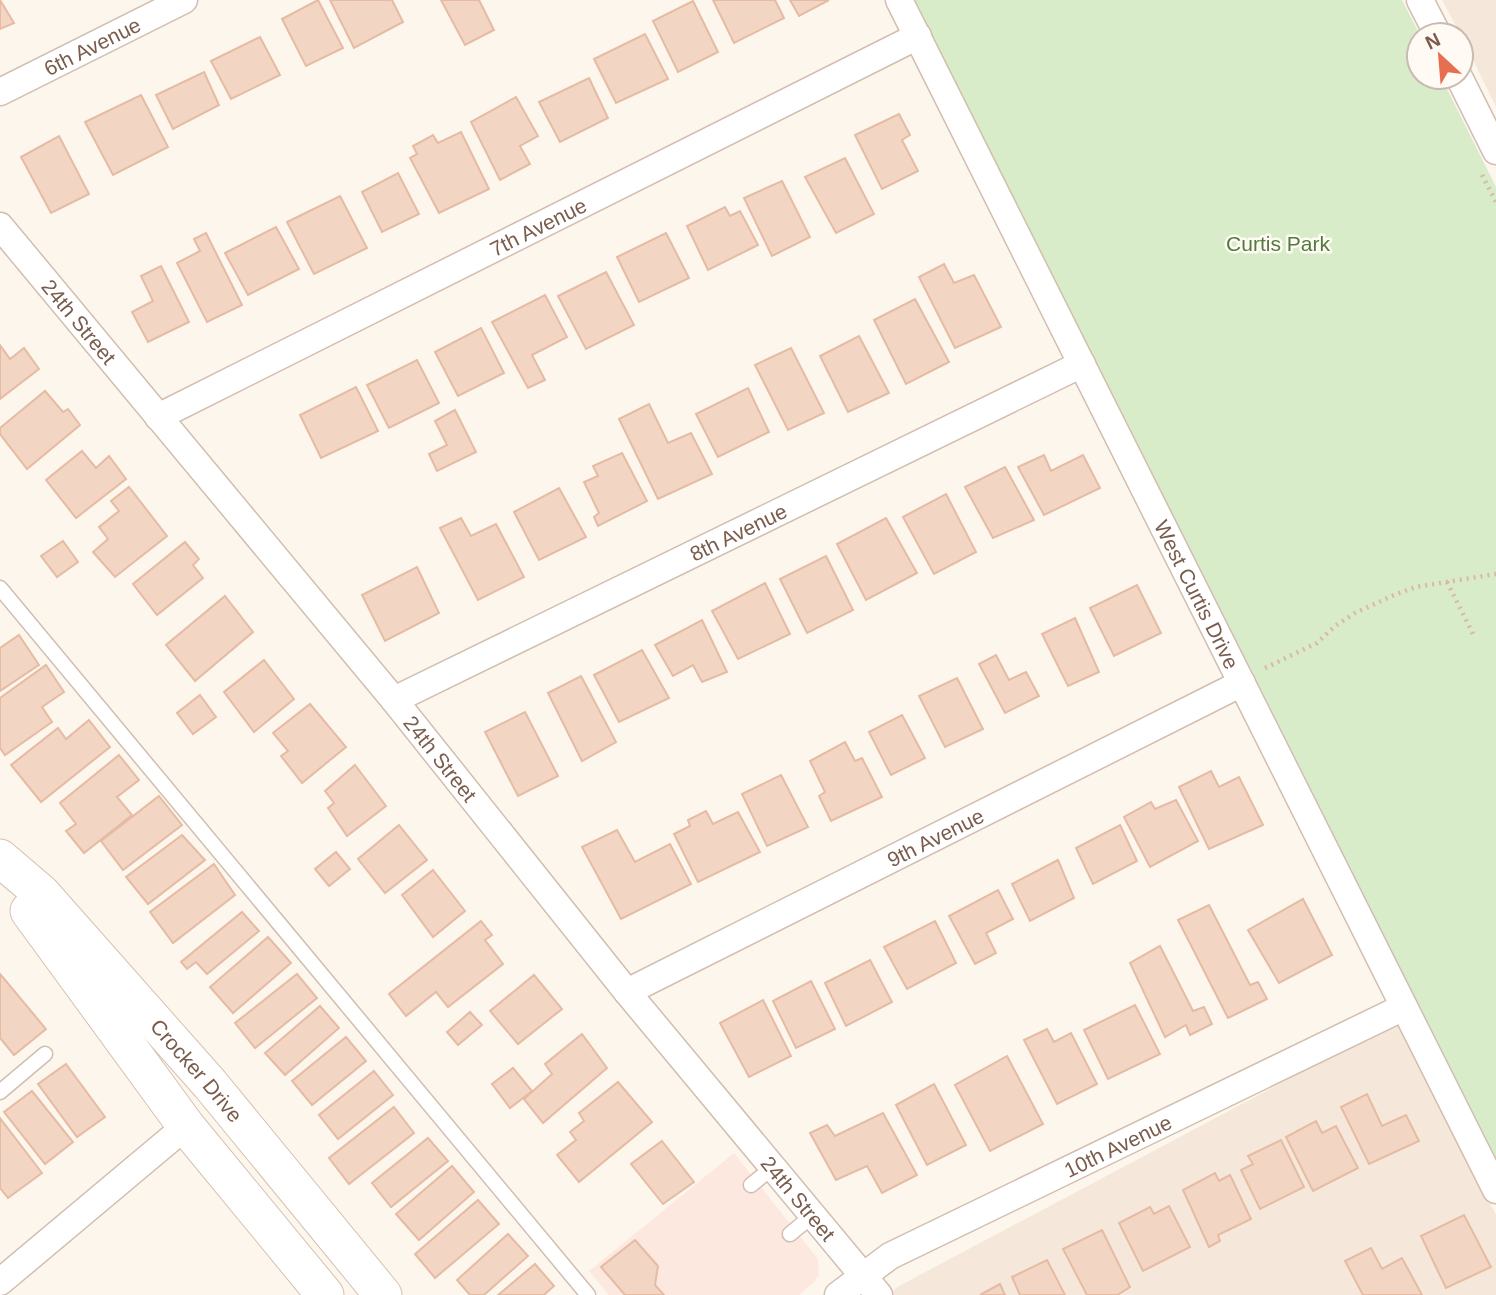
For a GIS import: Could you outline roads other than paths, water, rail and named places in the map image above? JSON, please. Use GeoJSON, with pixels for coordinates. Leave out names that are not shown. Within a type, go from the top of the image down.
{"type":"FeatureCollection","features":[{"type":"Feature","properties":{"kind":"street","name":"6th Avenue"},"geometry":{"type":"LineString","coordinates":[[0,92],[184,0]]}},
{"type":"Feature","properties":{"kind":"street","name":"West Curtis Drive"},"geometry":{"type":"LineString","coordinates":[[900,0],[1082,364],[1250,677],[1404,1007],[1496,1189]]}},
{"type":"Feature","properties":{"kind":"street"},"geometry":{"type":"LineString","coordinates":[[1420,0],[1431,21]]}},
{"type":"Feature","properties":{"kind":"street","name":"7th Avenue"},"geometry":{"type":"LineString","coordinates":[[158,417],[918,36]]}},
{"type":"Feature","properties":{"kind":"street"},"geometry":{"type":"LineString","coordinates":[[1466,91],[1496,151]]}},
{"type":"Feature","properties":{"kind":"street","name":"24th Street"},"geometry":{"type":"LineString","coordinates":[[0,226],[394,701],[628,992],[871,1286]]}},
{"type":"Feature","properties":{"kind":"street","name":"8th Avenue"},"geometry":{"type":"LineString","coordinates":[[394,701],[1082,364]]}},
{"type":"Feature","properties":{"kind":"street","name":"9th Avenue"},"geometry":{"type":"LineString","coordinates":[[628,992],[1250,677]]}},
{"type":"Feature","properties":{"kind":"street","name":"Crocker Drive"},"geometry":{"type":"LineString","coordinates":[[0,858],[41,893],[201,1074],[383,1295]]}},
{"type":"Feature","properties":{"kind":"street","name":"Crocker Drive"},"geometry":{"type":"LineString","coordinates":[[0,865],[27,908],[186,1126],[325,1295]]}},
{"type":"Feature","properties":{"kind":"street","name":"10th Avenue"},"geometry":{"type":"LineString","coordinates":[[838,1295],[871,1286],[890,1256],[1404,1007]]}},
{"type":"Feature","properties":{"kind":"street"},"geometry":{"type":"LineString","coordinates":[[2,1275],[186,1126]]}},
{"type":"Feature","properties":{"kind":"lane"},"geometry":{"type":"LineString","coordinates":[[0,587],[588,1295]]}},
{"type":"Feature","properties":{"kind":"lane"},"geometry":{"type":"LineString","coordinates":[[0,1092],[45,1054]]}},
{"type":"Feature","properties":{"kind":"lane"},"geometry":{"type":"LineString","coordinates":[[751,1185],[772,1168]]}},
{"type":"Feature","properties":{"kind":"lane"},"geometry":{"type":"LineString","coordinates":[[790,1234],[812,1216]]}},
{"type":"Feature","properties":{"kind":"park label","name":"Curtis Park"},"geometry":{"type":"Point","coordinates":[1278,243]}}]}
